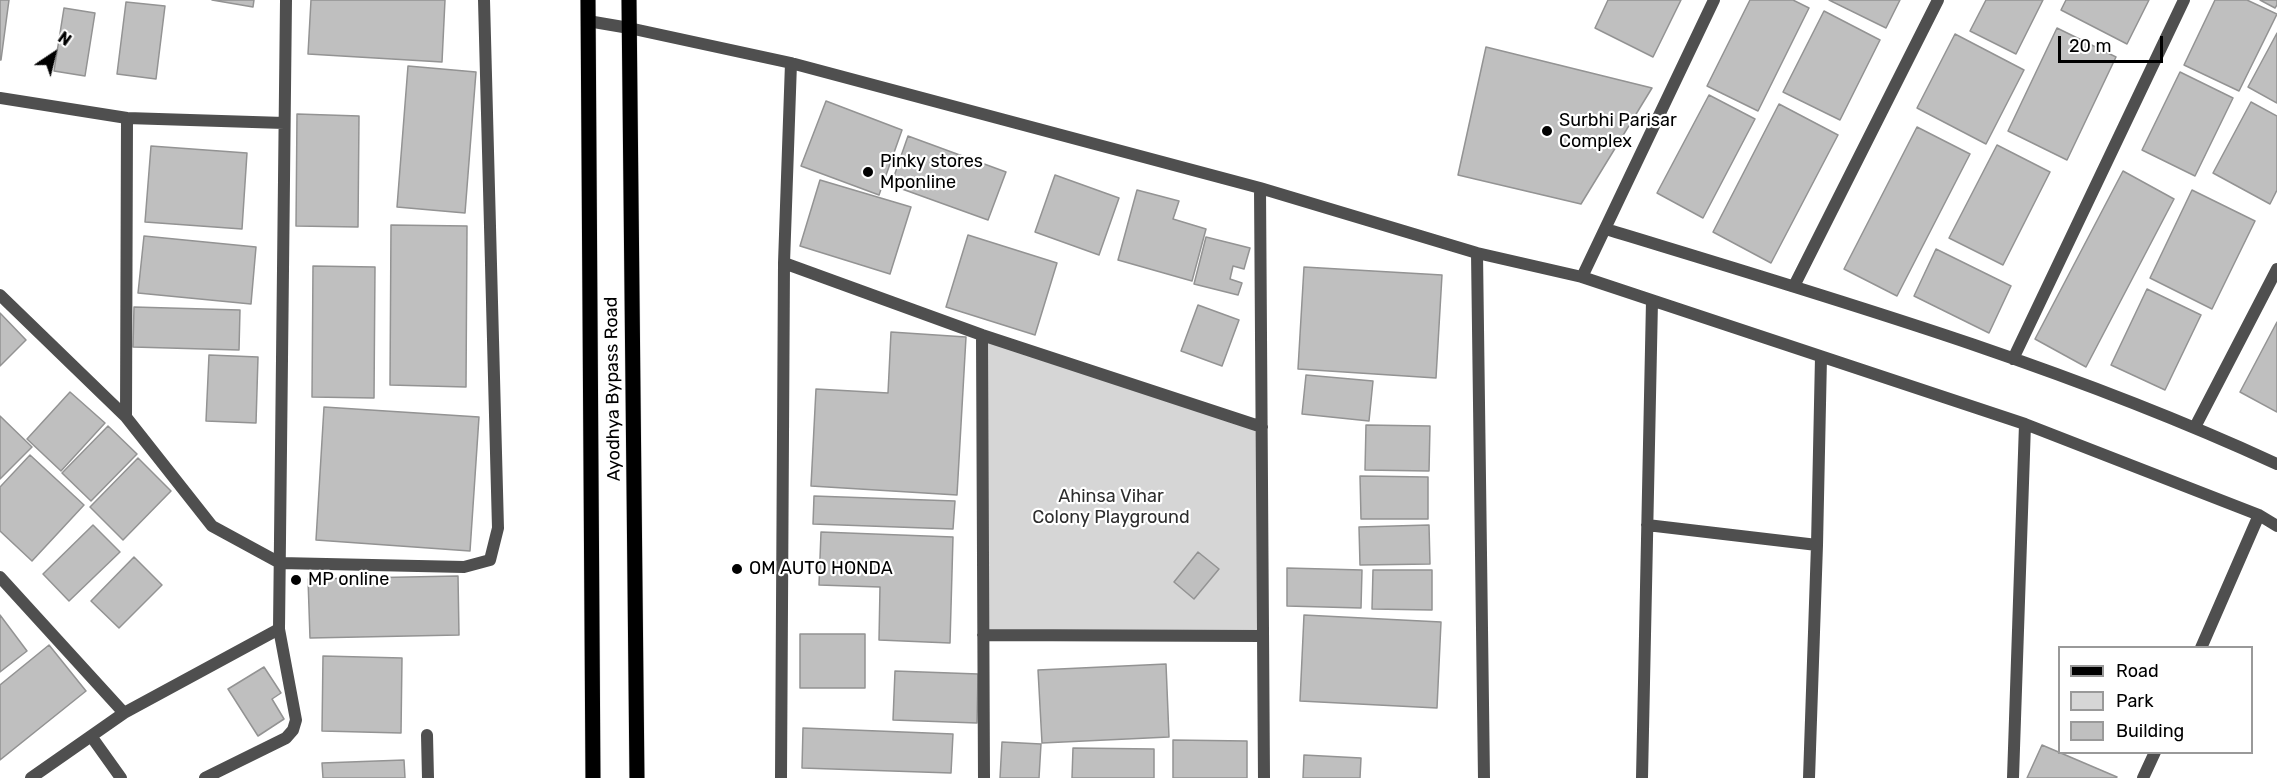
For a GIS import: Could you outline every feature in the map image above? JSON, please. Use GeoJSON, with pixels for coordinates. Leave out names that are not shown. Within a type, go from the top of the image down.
{"type":"FeatureCollection","features":[{"type":"Feature","properties":{"kind":"main road","name":"Ayodhya Bypass Road"},"geometry":{"type":"LineString","coordinates":[[588,0],[593,778]]}},
{"type":"Feature","properties":{"kind":"main road","name":"Ayodhya Bypass Road"},"geometry":{"type":"LineString","coordinates":[[629,0],[637,778]]}},
{"type":"Feature","properties":{"kind":"street"},"geometry":{"type":"LineString","coordinates":[[205,778],[237,765],[286,738],[293,730],[296,720],[279,629],[286,0]]}},
{"type":"Feature","properties":{"kind":"street"},"geometry":{"type":"LineString","coordinates":[[0,295],[126,417],[212,526],[280,563],[464,567],[489,560],[498,528],[484,0]]}},
{"type":"Feature","properties":{"kind":"street"},"geometry":{"type":"LineString","coordinates":[[1582,277],[1714,0]]}},
{"type":"Feature","properties":{"kind":"street"},"geometry":{"type":"LineString","coordinates":[[1794,286],[1938,0]]}},
{"type":"Feature","properties":{"kind":"street"},"geometry":{"type":"LineString","coordinates":[[2013,359],[2184,0]]}},
{"type":"Feature","properties":{"kind":"street"},"geometry":{"type":"LineString","coordinates":[[588,21],[791,63],[1260,189],[1477,253],[1582,277],[2025,424],[2259,515],[2277,526]]}},
{"type":"Feature","properties":{"kind":"street"},"geometry":{"type":"LineString","coordinates":[[780,778],[784,263],[791,63]]}},
{"type":"Feature","properties":{"kind":"street"},"geometry":{"type":"LineString","coordinates":[[0,98],[127,118],[284,123]]}},
{"type":"Feature","properties":{"kind":"street"},"geometry":{"type":"LineString","coordinates":[[126,417],[127,118]]}},
{"type":"Feature","properties":{"kind":"street"},"geometry":{"type":"LineString","coordinates":[[1260,189],[1264,778]]}},
{"type":"Feature","properties":{"kind":"street"},"geometry":{"type":"LineString","coordinates":[[1606,229],[1794,286],[2013,359],[2195,427],[2277,464]]}},
{"type":"Feature","properties":{"kind":"street"},"geometry":{"type":"LineString","coordinates":[[1477,253],[1484,778]]}},
{"type":"Feature","properties":{"kind":"street"},"geometry":{"type":"LineString","coordinates":[[784,263],[982,336],[1262,427]]}},
{"type":"Feature","properties":{"kind":"street"},"geometry":{"type":"LineString","coordinates":[[2195,427],[2277,270]]}},
{"type":"Feature","properties":{"kind":"street"},"geometry":{"type":"LineString","coordinates":[[1642,778],[1652,302]]}},
{"type":"Feature","properties":{"kind":"street"},"geometry":{"type":"LineString","coordinates":[[982,336],[984,778]]}},
{"type":"Feature","properties":{"kind":"street"},"geometry":{"type":"LineString","coordinates":[[1809,778],[1821,357]]}},
{"type":"Feature","properties":{"kind":"street"},"geometry":{"type":"LineString","coordinates":[[2013,778],[2025,424]]}},
{"type":"Feature","properties":{"kind":"street"},"geometry":{"type":"LineString","coordinates":[[2202,646],[2259,515]]}},
{"type":"Feature","properties":{"kind":"street"},"geometry":{"type":"LineString","coordinates":[[1647,525],[1817,545]]}},
{"type":"Feature","properties":{"kind":"street"},"geometry":{"type":"LineString","coordinates":[[0,577],[124,713]]}},
{"type":"Feature","properties":{"kind":"street"},"geometry":{"type":"LineString","coordinates":[[31,778],[124,713],[279,629]]}},
{"type":"Feature","properties":{"kind":"street"},"geometry":{"type":"LineString","coordinates":[[983,635],[1263,636]]}},
{"type":"Feature","properties":{"kind":"street"},"geometry":{"type":"LineString","coordinates":[[427,735],[428,778]]}},
{"type":"Feature","properties":{"kind":"street"},"geometry":{"type":"LineString","coordinates":[[91,736],[121,778]]}},
{"type":"Feature","properties":{"kind":"street"},"geometry":{"type":"LineString","coordinates":[[2144,778],[2155,754]]}},
{"type":"Feature","properties":{"kind":"street"},"geometry":{"type":"LineString","coordinates":[[236,778],[237,765]]}},
{"type":"Feature","properties":{"kind":"green space","name":"Ahinsa Vihar Colony Playground"},"geometry":{"type":"Polygon","coordinates":[[[985,339],[1262,425],[1258,633],[988,631],[985,339]]]}},
{"type":"Feature","properties":{"kind":"building"},"geometry":{"type":"Polygon","coordinates":[[[0,0],[9,0],[1,60],[0,60],[0,0]]]}},
{"type":"Feature","properties":{"kind":"building"},"geometry":{"type":"Polygon","coordinates":[[[212,0],[254,0],[253,7],[212,0]]]}},
{"type":"Feature","properties":{"kind":"building"},"geometry":{"type":"Polygon","coordinates":[[[311,0],[445,0],[442,62],[308,54],[311,0]]]}},
{"type":"Feature","properties":{"kind":"building"},"geometry":{"type":"Polygon","coordinates":[[[1608,0],[1681,0],[1653,57],[1595,28],[1608,0]]]}},
{"type":"Feature","properties":{"kind":"building"},"geometry":{"type":"Polygon","coordinates":[[[1750,0],[1793,0],[1809,8],[1758,111],[1707,86],[1750,0]]]}},
{"type":"Feature","properties":{"kind":"building"},"geometry":{"type":"Polygon","coordinates":[[[1829,0],[1900,0],[1886,28],[1829,0]]]}},
{"type":"Feature","properties":{"kind":"building"},"geometry":{"type":"Polygon","coordinates":[[[1986,0],[2043,0],[2016,54],[1970,31],[1986,0]]]}},
{"type":"Feature","properties":{"kind":"building"},"geometry":{"type":"Polygon","coordinates":[[[2066,0],[2149,0],[2127,44],[2061,10],[2066,0]]]}},
{"type":"Feature","properties":{"kind":"building"},"geometry":{"type":"Polygon","coordinates":[[[2215,0],[2247,0],[2277,14],[2239,91],[2184,65],[2215,0]]]}},
{"type":"Feature","properties":{"kind":"building"},"geometry":{"type":"Polygon","coordinates":[[[2260,0],[2277,0],[2277,5],[2275,8],[2260,0]]]}},
{"type":"Feature","properties":{"kind":"building"},"geometry":{"type":"Polygon","coordinates":[[[126,2],[165,6],[156,79],[117,74],[126,2]]]}},
{"type":"Feature","properties":{"kind":"building"},"geometry":{"type":"Polygon","coordinates":[[[64,8],[95,13],[85,76],[54,71],[64,8]]]}},
{"type":"Feature","properties":{"kind":"building"},"geometry":{"type":"Polygon","coordinates":[[[1824,11],[1880,40],[1840,120],[1783,92],[1824,11]]]}},
{"type":"Feature","properties":{"kind":"building"},"geometry":{"type":"Polygon","coordinates":[[[2057,28],[2116,57],[2067,160],[2008,131],[2057,28]]]}},
{"type":"Feature","properties":{"kind":"building"},"geometry":{"type":"Polygon","coordinates":[[[2277,33],[2277,103],[2248,87],[2277,33]]]}},
{"type":"Feature","properties":{"kind":"building"},"geometry":{"type":"Polygon","coordinates":[[[1955,34],[2024,70],[1986,144],[1917,108],[1955,34]]]}},
{"type":"Feature","properties":{"kind":"building","name":"Surbhi Parisar Complex"},"geometry":{"type":"Polygon","coordinates":[[[1486,47],[1652,88],[1581,204],[1458,175],[1486,47]]]}},
{"type":"Feature","properties":{"kind":"building"},"geometry":{"type":"Polygon","coordinates":[[[408,66],[476,72],[465,213],[397,207],[408,66]]]}},
{"type":"Feature","properties":{"kind":"building"},"geometry":{"type":"Polygon","coordinates":[[[2180,72],[2233,98],[2195,176],[2142,150],[2180,72]]]}},
{"type":"Feature","properties":{"kind":"building"},"geometry":{"type":"Polygon","coordinates":[[[1709,95],[1755,119],[1703,218],[1657,193],[1709,95]]]}},
{"type":"Feature","properties":{"kind":"building"},"geometry":{"type":"Polygon","coordinates":[[[826,101],[902,130],[879,195],[801,166],[826,101]]]}},
{"type":"Feature","properties":{"kind":"building"},"geometry":{"type":"Polygon","coordinates":[[[2251,102],[2277,116],[2277,190],[2270,204],[2213,173],[2251,102]]]}},
{"type":"Feature","properties":{"kind":"building"},"geometry":{"type":"Polygon","coordinates":[[[1779,104],[1838,135],[1771,263],[1713,232],[1779,104]]]}},
{"type":"Feature","properties":{"kind":"building"},"geometry":{"type":"Polygon","coordinates":[[[297,114],[359,116],[358,227],[296,226],[297,114]]]}},
{"type":"Feature","properties":{"kind":"building"},"geometry":{"type":"Polygon","coordinates":[[[1917,127],[1970,154],[1897,296],[1844,269],[1917,127]]]}},
{"type":"Feature","properties":{"kind":"building"},"geometry":{"type":"Polygon","coordinates":[[[908,136],[1006,172],[988,220],[891,185],[908,136]]]}},
{"type":"Feature","properties":{"kind":"building"},"geometry":{"type":"Polygon","coordinates":[[[1997,145],[2050,172],[2003,265],[1949,238],[1997,145]]]}},
{"type":"Feature","properties":{"kind":"building"},"geometry":{"type":"Polygon","coordinates":[[[151,146],[247,153],[242,229],[145,222],[151,146]]]}},
{"type":"Feature","properties":{"kind":"building"},"geometry":{"type":"Polygon","coordinates":[[[2123,171],[2174,199],[2086,367],[2035,339],[2123,171]]]}},
{"type":"Feature","properties":{"kind":"building"},"geometry":{"type":"Polygon","coordinates":[[[1055,175],[1119,198],[1099,255],[1035,232],[1055,175]]]}},
{"type":"Feature","properties":{"kind":"building"},"geometry":{"type":"Polygon","coordinates":[[[820,180],[911,207],[890,274],[800,246],[820,180]]]}},
{"type":"Feature","properties":{"kind":"building"},"geometry":{"type":"Polygon","coordinates":[[[1137,190],[1179,201],[1173,219],[1206,229],[1192,281],[1118,260],[1137,190]]]}},
{"type":"Feature","properties":{"kind":"building"},"geometry":{"type":"Polygon","coordinates":[[[2192,190],[2255,221],[2212,309],[2150,278],[2192,190]]]}},
{"type":"Feature","properties":{"kind":"building"},"geometry":{"type":"Polygon","coordinates":[[[391,225],[467,226],[466,387],[390,385],[391,225]]]}},
{"type":"Feature","properties":{"kind":"building"},"geometry":{"type":"Polygon","coordinates":[[[968,235],[1057,263],[1035,335],[946,307],[968,235]]]}},
{"type":"Feature","properties":{"kind":"building"},"geometry":{"type":"Polygon","coordinates":[[[144,236],[256,247],[251,304],[138,293],[144,236]]]}},
{"type":"Feature","properties":{"kind":"building"},"geometry":{"type":"Polygon","coordinates":[[[1206,237],[1250,248],[1244,269],[1233,266],[1230,279],[1242,283],[1238,295],[1194,284],[1206,237]]]}},
{"type":"Feature","properties":{"kind":"building"},"geometry":{"type":"Polygon","coordinates":[[[1936,249],[2011,286],[1989,333],[1914,296],[1936,249]]]}},
{"type":"Feature","properties":{"kind":"building"},"geometry":{"type":"Polygon","coordinates":[[[313,266],[375,267],[374,398],[312,397],[313,266]]]}},
{"type":"Feature","properties":{"kind":"building"},"geometry":{"type":"Polygon","coordinates":[[[1304,267],[1442,275],[1436,378],[1298,369],[1304,267]]]}},
{"type":"Feature","properties":{"kind":"building"},"geometry":{"type":"Polygon","coordinates":[[[2147,289],[2201,315],[2165,390],[2111,365],[2147,289]]]}},
{"type":"Feature","properties":{"kind":"building"},"geometry":{"type":"Polygon","coordinates":[[[1198,305],[1239,320],[1222,366],[1181,351],[1198,305]]]}},
{"type":"Feature","properties":{"kind":"building"},"geometry":{"type":"Polygon","coordinates":[[[134,307],[240,310],[239,350],[133,347],[134,307]]]}},
{"type":"Feature","properties":{"kind":"building"},"geometry":{"type":"Polygon","coordinates":[[[0,313],[26,340],[0,366],[0,313]]]}},
{"type":"Feature","properties":{"kind":"building"},"geometry":{"type":"Polygon","coordinates":[[[2277,322],[2277,412],[2240,392],[2277,322]]]}},
{"type":"Feature","properties":{"kind":"building"},"geometry":{"type":"Polygon","coordinates":[[[891,332],[966,337],[957,495],[811,486],[816,389],[888,393],[891,332]]]}},
{"type":"Feature","properties":{"kind":"building"},"geometry":{"type":"Polygon","coordinates":[[[209,355],[258,357],[256,423],[206,421],[209,355]]]}},
{"type":"Feature","properties":{"kind":"building"},"geometry":{"type":"Polygon","coordinates":[[[1306,375],[1373,381],[1369,421],[1302,414],[1306,375]]]}},
{"type":"Feature","properties":{"kind":"building"},"geometry":{"type":"Polygon","coordinates":[[[70,392],[105,423],[61,471],[27,439],[70,392]]]}},
{"type":"Feature","properties":{"kind":"building"},"geometry":{"type":"Polygon","coordinates":[[[324,407],[479,417],[470,551],[316,540],[324,407]]]}},
{"type":"Feature","properties":{"kind":"building"},"geometry":{"type":"Polygon","coordinates":[[[0,416],[32,447],[0,479],[0,416]]]}},
{"type":"Feature","properties":{"kind":"building"},"geometry":{"type":"Polygon","coordinates":[[[1366,425],[1430,426],[1429,471],[1365,470],[1366,425]]]}},
{"type":"Feature","properties":{"kind":"building"},"geometry":{"type":"Polygon","coordinates":[[[108,426],[137,454],[91,501],[62,473],[108,426]]]}},
{"type":"Feature","properties":{"kind":"building"},"geometry":{"type":"Polygon","coordinates":[[[30,455],[84,505],[32,561],[0,531],[0,487],[30,455]]]}},
{"type":"Feature","properties":{"kind":"building"},"geometry":{"type":"Polygon","coordinates":[[[138,458],[171,491],[123,540],[90,507],[138,458]]]}},
{"type":"Feature","properties":{"kind":"building"},"geometry":{"type":"Polygon","coordinates":[[[1360,476],[1428,477],[1428,519],[1361,519],[1360,476]]]}},
{"type":"Feature","properties":{"kind":"building"},"geometry":{"type":"Polygon","coordinates":[[[814,496],[955,501],[953,529],[813,524],[814,496]]]}},
{"type":"Feature","properties":{"kind":"building"},"geometry":{"type":"Polygon","coordinates":[[[93,525],[120,552],[69,601],[43,574],[93,525]]]}},
{"type":"Feature","properties":{"kind":"building"},"geometry":{"type":"Polygon","coordinates":[[[1429,525],[1430,564],[1360,565],[1359,527],[1429,525]]]}},
{"type":"Feature","properties":{"kind":"building"},"geometry":{"type":"Polygon","coordinates":[[[821,532],[953,537],[950,643],[879,640],[880,587],[819,585],[821,532]]]}},
{"type":"Feature","properties":{"kind":"building"},"geometry":{"type":"Polygon","coordinates":[[[1198,552],[1219,569],[1194,599],[1174,582],[1198,552]]]}},
{"type":"Feature","properties":{"kind":"building"},"geometry":{"type":"Polygon","coordinates":[[[134,557],[162,585],[119,628],[91,601],[134,557]]]}},
{"type":"Feature","properties":{"kind":"building"},"geometry":{"type":"Polygon","coordinates":[[[1287,568],[1362,570],[1361,608],[1287,606],[1287,568]]]}},
{"type":"Feature","properties":{"kind":"building"},"geometry":{"type":"Polygon","coordinates":[[[1373,570],[1432,570],[1432,610],[1372,609],[1373,570]]]}},
{"type":"Feature","properties":{"kind":"building"},"geometry":{"type":"Polygon","coordinates":[[[458,576],[459,635],[310,638],[308,579],[458,576]]]}},
{"type":"Feature","properties":{"kind":"building"},"geometry":{"type":"Polygon","coordinates":[[[0,615],[27,651],[0,672],[0,615]]]}},
{"type":"Feature","properties":{"kind":"building"},"geometry":{"type":"Polygon","coordinates":[[[1304,615],[1441,622],[1437,708],[1300,701],[1304,615]]]}},
{"type":"Feature","properties":{"kind":"building"},"geometry":{"type":"Polygon","coordinates":[[[800,634],[865,634],[865,688],[800,688],[800,634]]]}},
{"type":"Feature","properties":{"kind":"building"},"geometry":{"type":"Polygon","coordinates":[[[49,645],[86,691],[0,760],[0,685],[49,645]]]}},
{"type":"Feature","properties":{"kind":"building"},"geometry":{"type":"Polygon","coordinates":[[[323,656],[402,658],[401,733],[322,731],[323,656]]]}},
{"type":"Feature","properties":{"kind":"building"},"geometry":{"type":"Polygon","coordinates":[[[1166,664],[1169,737],[1042,743],[1038,670],[1166,664]]]}},
{"type":"Feature","properties":{"kind":"building"},"geometry":{"type":"Polygon","coordinates":[[[264,667],[281,693],[272,699],[284,719],[258,736],[228,689],[264,667]]]}},
{"type":"Feature","properties":{"kind":"building"},"geometry":{"type":"Polygon","coordinates":[[[895,671],[978,674],[977,723],[893,720],[895,671]]]}},
{"type":"Feature","properties":{"kind":"building"},"geometry":{"type":"Polygon","coordinates":[[[803,728],[953,734],[951,773],[802,768],[803,728]]]}},
{"type":"Feature","properties":{"kind":"building"},"geometry":{"type":"Polygon","coordinates":[[[1173,740],[1247,741],[1247,778],[1173,778],[1173,740]]]}},
{"type":"Feature","properties":{"kind":"building"},"geometry":{"type":"Polygon","coordinates":[[[1002,742],[1041,744],[1039,778],[1000,778],[1002,742]]]}},
{"type":"Feature","properties":{"kind":"building"},"geometry":{"type":"Polygon","coordinates":[[[2042,745],[2058,752],[2058,754],[2063,754],[2117,777],[2116,778],[2027,778],[2042,745]]]}},
{"type":"Feature","properties":{"kind":"building"},"geometry":{"type":"Polygon","coordinates":[[[1073,748],[1154,749],[1154,778],[1072,778],[1073,748]]]}},
{"type":"Feature","properties":{"kind":"building"},"geometry":{"type":"Polygon","coordinates":[[[1304,755],[1361,758],[1360,778],[1303,778],[1304,755]]]}},
{"type":"Feature","properties":{"kind":"building"},"geometry":{"type":"Polygon","coordinates":[[[404,760],[405,778],[323,778],[322,763],[404,760]]]}},
{"type":"Feature","properties":{"kind":"place","name":"Surbhi Parisar Complex"},"geometry":{"type":"Point","coordinates":[1547,131]}},
{"type":"Feature","properties":{"kind":"place","name":"Pinky stores Mponline"},"geometry":{"type":"Point","coordinates":[868,172]}},
{"type":"Feature","properties":{"kind":"place","name":"OM AUTO HONDA"},"geometry":{"type":"Point","coordinates":[737,569]}},
{"type":"Feature","properties":{"kind":"place","name":"MP online"},"geometry":{"type":"Point","coordinates":[296,580]}}]}
